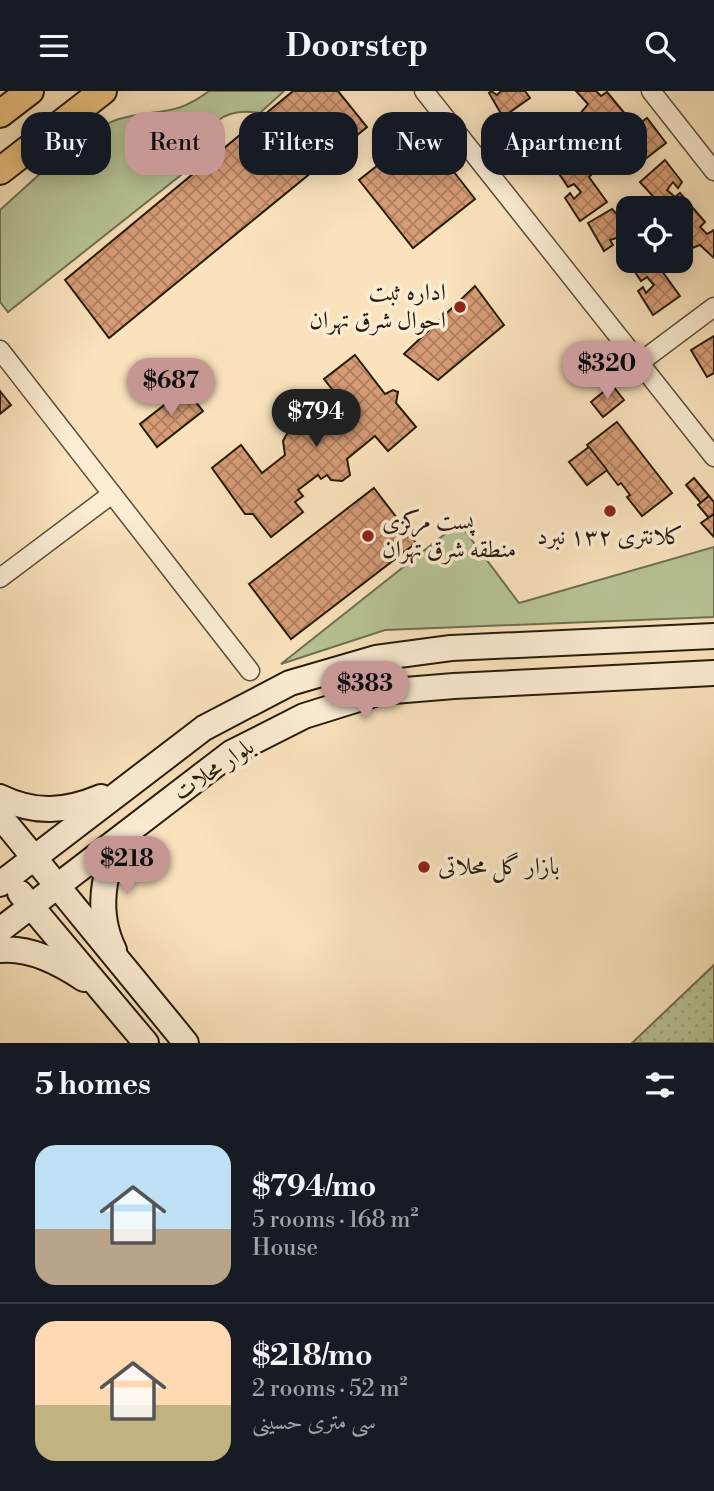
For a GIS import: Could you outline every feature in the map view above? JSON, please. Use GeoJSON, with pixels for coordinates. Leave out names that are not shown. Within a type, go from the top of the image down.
{"type":"FeatureCollection","features":[{"type":"Feature","properties":{"kind":"main road"},"geometry":{"type":"LineString","coordinates":[[0,114],[30,91]]}},
{"type":"Feature","properties":{"kind":"main road"},"geometry":{"type":"LineString","coordinates":[[0,171],[103,91]]}},
{"type":"Feature","properties":{"kind":"main road","name":"بلوار محلات"},"geometry":{"type":"LineString","coordinates":[[3,876],[33,857],[204,729],[290,683],[376,657],[451,648],[714,636]]}},
{"type":"Feature","properties":{"kind":"main road","name":"بلوار محلات"},"geometry":{"type":"LineString","coordinates":[[0,930],[231,753],[304,716],[381,692],[714,673]]}},
{"type":"Feature","properties":{"kind":"main road"},"geometry":{"type":"LineString","coordinates":[[0,797],[25,807],[50,810],[75,807],[127,786]]}},
{"type":"Feature","properties":{"kind":"main road"},"geometry":{"type":"LineString","coordinates":[[0,816],[186,1043]]}},
{"type":"Feature","properties":{"kind":"main road"},"geometry":{"type":"LineString","coordinates":[[126,972],[106,927],[104,891],[116,855],[141,821]]}},
{"type":"Feature","properties":{"kind":"main road"},"geometry":{"type":"LineString","coordinates":[[3,876],[146,1043]]}},
{"type":"Feature","properties":{"kind":"main road"},"geometry":{"type":"LineString","coordinates":[[0,950],[25,951],[44,957],[81,977],[104,994]]}},
{"type":"Feature","properties":{"kind":"street"},"geometry":{"type":"LineString","coordinates":[[424,91],[714,457]]}},
{"type":"Feature","properties":{"kind":"street"},"geometry":{"type":"LineString","coordinates":[[650,91],[714,171]]}},
{"type":"Feature","properties":{"kind":"street"},"geometry":{"type":"LineString","coordinates":[[639,363],[714,307]]}},
{"type":"Feature","properties":{"kind":"street"},"geometry":{"type":"LineString","coordinates":[[0,350],[250,671]]}},
{"type":"Feature","properties":{"kind":"street"},"geometry":{"type":"LineString","coordinates":[[0,578],[112,494]]}},
{"type":"Feature","properties":{"kind":"green space"},"geometry":{"type":"Polygon","coordinates":[[[209,91],[284,91],[261,112],[239,112],[225,117],[225,112],[158,112],[197,100],[209,91]]]}},
{"type":"Feature","properties":{"kind":"green space"},"geometry":{"type":"Polygon","coordinates":[[[125,118],[125,175],[181,175],[8,312],[0,302],[0,210],[39,175],[111,175],[111,122],[125,118]]]}},
{"type":"Feature","properties":{"kind":"green space"},"geometry":{"type":"Polygon","coordinates":[[[459,523],[519,603],[714,547],[714,617],[385,630],[281,664],[459,523]]]}},
{"type":"Feature","properties":{"kind":"green space"},"geometry":{"type":"Polygon","coordinates":[[[714,965],[714,1043],[632,1043],[714,965]]]}},
{"type":"Feature","properties":{"kind":"building"},"geometry":{"type":"Polygon","coordinates":[[[293,91],[338,91],[355,112],[268,112],[293,91]]]}},
{"type":"Feature","properties":{"kind":"building"},"geometry":{"type":"Polygon","coordinates":[[[491,91],[497,95],[501,91],[525,91],[530,98],[510,112],[500,112],[489,93],[491,91]]]}},
{"type":"Feature","properties":{"kind":"building"},"geometry":{"type":"Polygon","coordinates":[[[576,91],[596,91],[601,96],[607,92],[624,112],[582,112],[588,104],[576,91]]]}},
{"type":"Feature","properties":{"kind":"building"},"geometry":{"type":"Polygon","coordinates":[[[358,116],[367,127],[358,134],[358,116]]]}},
{"type":"Feature","properties":{"kind":"building"},"geometry":{"type":"Polygon","coordinates":[[[647,118],[666,143],[647,158],[647,118]]]}},
{"type":"Feature","properties":{"kind":"building"},"geometry":{"type":"Polygon","coordinates":[[[239,136],[239,175],[308,175],[109,338],[65,280],[192,175],[225,175],[225,147],[239,136]]]}},
{"type":"Feature","properties":{"kind":"building"},"geometry":{"type":"Polygon","coordinates":[[[665,160],[682,182],[678,188],[673,182],[667,190],[674,196],[653,196],[640,182],[665,160]]]}},
{"type":"Feature","properties":{"kind":"building"},"geometry":{"type":"Polygon","coordinates":[[[372,170],[372,175],[456,175],[475,199],[413,248],[359,180],[372,170]]]}},
{"type":"Feature","properties":{"kind":"building"},"geometry":{"type":"Polygon","coordinates":[[[560,175],[591,175],[589,177],[607,202],[580,221],[565,198],[570,193],[574,199],[581,192],[574,184],[568,187],[560,175]]]}},
{"type":"Feature","properties":{"kind":"building"},"geometry":{"type":"Polygon","coordinates":[[[693,208],[705,222],[700,227],[707,234],[714,230],[714,258],[700,245],[693,248],[693,208]]]}},
{"type":"Feature","properties":{"kind":"building"},"geometry":{"type":"Polygon","coordinates":[[[612,209],[616,214],[616,238],[610,240],[613,245],[604,251],[588,223],[612,209]]]}},
{"type":"Feature","properties":{"kind":"building"},"geometry":{"type":"Polygon","coordinates":[[[636,273],[663,273],[680,296],[653,315],[638,291],[643,287],[646,293],[654,285],[647,277],[641,281],[636,273]]]}},
{"type":"Feature","properties":{"kind":"building"},"geometry":{"type":"Polygon","coordinates":[[[475,286],[504,325],[438,380],[404,354],[475,286]]]}},
{"type":"Feature","properties":{"kind":"building"},"geometry":{"type":"Polygon","coordinates":[[[714,336],[714,373],[707,377],[691,350],[714,336]]]}},
{"type":"Feature","properties":{"kind":"building"},"geometry":{"type":"Polygon","coordinates":[[[355,355],[385,394],[393,390],[398,392],[396,403],[416,427],[388,451],[375,436],[347,459],[350,475],[342,481],[331,480],[327,475],[321,479],[318,475],[298,490],[303,496],[295,502],[303,512],[271,537],[253,514],[245,514],[212,468],[241,445],[262,473],[285,455],[283,441],[289,430],[302,426],[314,431],[346,407],[324,379],[355,355]]]}},
{"type":"Feature","properties":{"kind":"building"},"geometry":{"type":"Polygon","coordinates":[[[612,385],[624,400],[603,417],[591,402],[612,385]]]}},
{"type":"Feature","properties":{"kind":"building"},"geometry":{"type":"Polygon","coordinates":[[[185,389],[203,411],[157,447],[140,424],[185,389]]]}},
{"type":"Feature","properties":{"kind":"building"},"geometry":{"type":"Polygon","coordinates":[[[0,391],[11,405],[0,414],[0,391]]]}},
{"type":"Feature","properties":{"kind":"building"},"geometry":{"type":"Polygon","coordinates":[[[617,422],[672,493],[642,516],[627,497],[630,495],[621,483],[618,485],[587,445],[617,422]]]}},
{"type":"Feature","properties":{"kind":"building"},"geometry":{"type":"Polygon","coordinates":[[[589,447],[607,470],[587,485],[569,462],[589,447]]]}},
{"type":"Feature","properties":{"kind":"building"},"geometry":{"type":"Polygon","coordinates":[[[694,478],[709,496],[701,503],[686,485],[694,478]]]}},
{"type":"Feature","properties":{"kind":"building"},"geometry":{"type":"Polygon","coordinates":[[[374,488],[416,543],[291,639],[249,584],[374,488]]]}},
{"type":"Feature","properties":{"kind":"building"},"geometry":{"type":"Polygon","coordinates":[[[709,496],[714,502],[714,514],[709,518],[698,505],[709,496]]]}},
{"type":"Feature","properties":{"kind":"building"},"geometry":{"type":"Polygon","coordinates":[[[714,514],[714,537],[701,523],[714,514]]]}},
{"type":"Feature","properties":{"kind":"place","name":"اداره ثبت احوال شرق تهران"},"geometry":{"type":"Point","coordinates":[460,307]}},
{"type":"Feature","properties":{"kind":"place","name":"کلانتری ۱۳۲ نبرد"},"geometry":{"type":"Point","coordinates":[610,511]}},
{"type":"Feature","properties":{"kind":"place","name":"پست مرکزی منطقه شرق تهران"},"geometry":{"type":"Point","coordinates":[368,536]}},
{"type":"Feature","properties":{"kind":"place","name":"بازار گل محلاتی"},"geometry":{"type":"Point","coordinates":[424,867]}}]}
